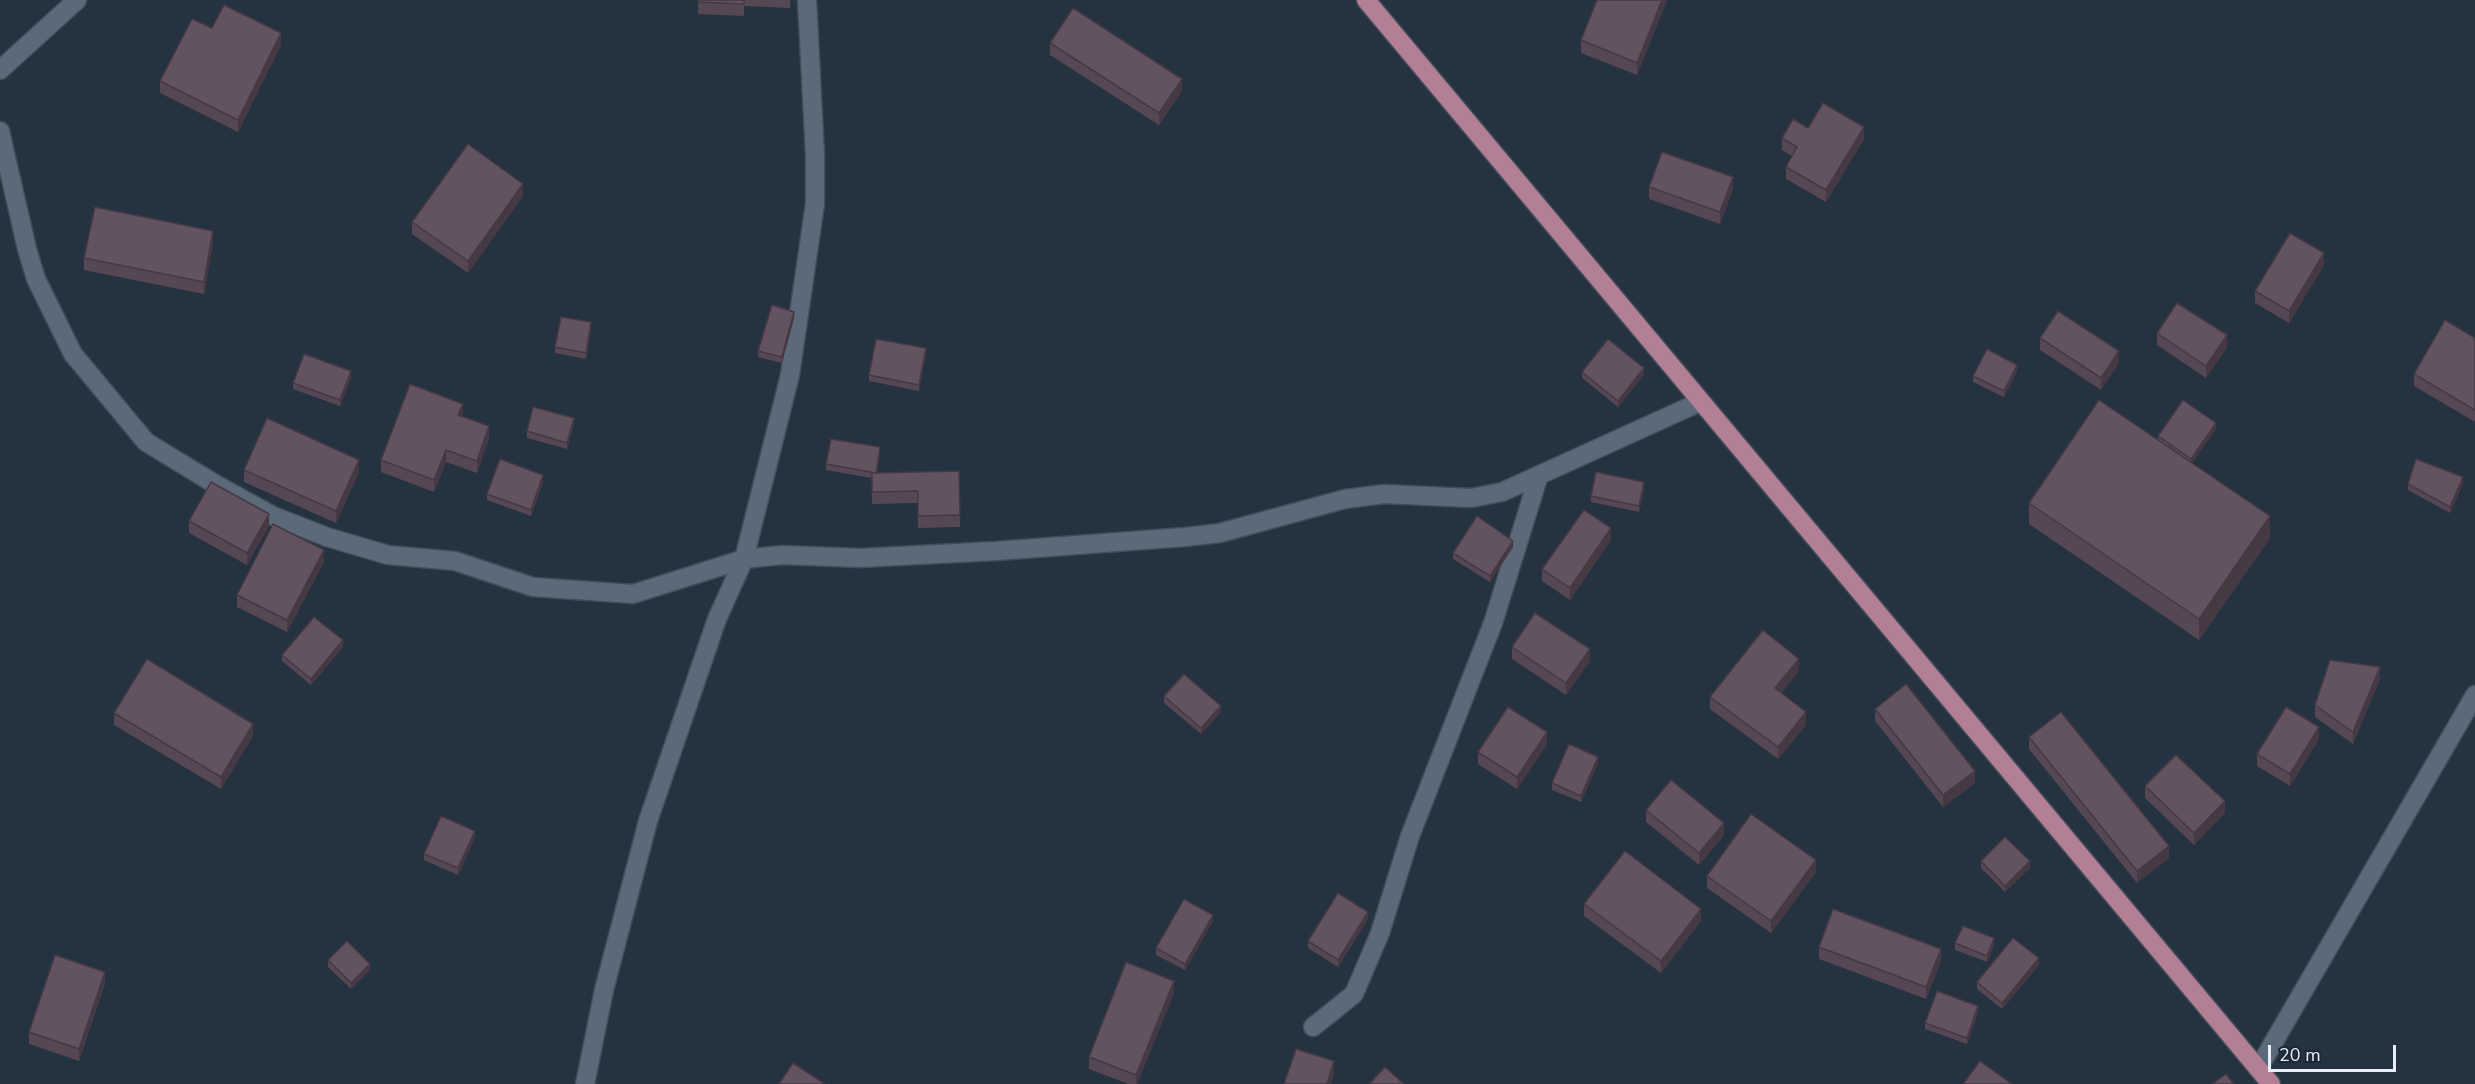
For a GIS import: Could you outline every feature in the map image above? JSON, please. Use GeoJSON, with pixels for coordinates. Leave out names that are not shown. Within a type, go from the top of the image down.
{"type":"FeatureCollection","features":[{"type":"Feature","properties":{"kind":"main road"},"geometry":{"type":"LineString","coordinates":[[1366,0],[2271,1084]]}},
{"type":"Feature","properties":{"kind":"street"},"geometry":{"type":"LineString","coordinates":[[0,70],[77,0]]}},
{"type":"Feature","properties":{"kind":"street"},"geometry":{"type":"LineString","coordinates":[[585,1084],[604,990],[648,821],[717,619],[744,559],[790,375],[813,221],[815,155],[807,0]]}},
{"type":"Feature","properties":{"kind":"street"},"geometry":{"type":"LineString","coordinates":[[0,131],[36,279],[73,354],[146,442],[273,516],[327,537],[388,555],[465,563],[511,582],[533,587],[633,594],[744,559],[782,555],[860,558],[1185,537],[1221,533],[1345,499],[1384,494],[1446,498],[1481,496],[1502,492],[1700,402]]}},
{"type":"Feature","properties":{"kind":"street"},"geometry":{"type":"LineString","coordinates":[[1313,1027],[1354,994],[1380,933],[1410,836],[1493,623],[1539,475]]}},
{"type":"Feature","properties":{"kind":"street"},"geometry":{"type":"LineString","coordinates":[[2258,1069],[2475,695]]}},
{"type":"Feature","properties":{"kind":"building"},"geometry":{"type":"Polygon","coordinates":[[[698,0],[744,0],[744,4],[698,2],[698,0]]]}},
{"type":"Feature","properties":{"kind":"building"},"geometry":{"type":"Polygon","coordinates":[[[1597,0],[1662,0],[1637,63],[1581,40],[1597,0]]]}},
{"type":"Feature","properties":{"kind":"building"},"geometry":{"type":"Polygon","coordinates":[[[224,5],[281,33],[238,120],[160,81],[192,19],[212,28],[224,5]]]}},
{"type":"Feature","properties":{"kind":"building"},"geometry":{"type":"Polygon","coordinates":[[[1073,8],[1182,79],[1159,113],[1050,43],[1073,8]]]}},
{"type":"Feature","properties":{"kind":"building"},"geometry":{"type":"Polygon","coordinates":[[[1823,103],[1864,127],[1826,190],[1786,167],[1797,147],[1782,138],[1793,119],[1808,128],[1823,103]]]}},
{"type":"Feature","properties":{"kind":"building"},"geometry":{"type":"Polygon","coordinates":[[[468,144],[523,184],[468,261],[412,222],[468,144]]]}},
{"type":"Feature","properties":{"kind":"building"},"geometry":{"type":"Polygon","coordinates":[[[1662,152],[1733,177],[1720,212],[1649,187],[1662,152]]]}},
{"type":"Feature","properties":{"kind":"building"},"geometry":{"type":"Polygon","coordinates":[[[95,207],[213,231],[204,282],[84,258],[95,207]]]}},
{"type":"Feature","properties":{"kind":"building"},"geometry":{"type":"Polygon","coordinates":[[[2290,233],[2324,253],[2289,311],[2255,291],[2290,233]]]}},
{"type":"Feature","properties":{"kind":"building"},"geometry":{"type":"Polygon","coordinates":[[[2177,303],[2227,335],[2206,366],[2157,333],[2177,303]]]}},
{"type":"Feature","properties":{"kind":"building"},"geometry":{"type":"Polygon","coordinates":[[[772,305],[794,312],[782,357],[758,351],[772,305]]]}},
{"type":"Feature","properties":{"kind":"building"},"geometry":{"type":"Polygon","coordinates":[[[2058,311],[2119,351],[2101,378],[2040,338],[2058,311]]]}},
{"type":"Feature","properties":{"kind":"building"},"geometry":{"type":"Polygon","coordinates":[[[561,317],[591,322],[586,353],[555,347],[561,317]]]}},
{"type":"Feature","properties":{"kind":"building"},"geometry":{"type":"Polygon","coordinates":[[[2445,320],[2475,338],[2475,410],[2414,374],[2445,320]]]}},
{"type":"Feature","properties":{"kind":"building"},"geometry":{"type":"Polygon","coordinates":[[[876,339],[926,348],[919,385],[869,375],[876,339]]]}},
{"type":"Feature","properties":{"kind":"building"},"geometry":{"type":"Polygon","coordinates":[[[1608,339],[1644,368],[1618,401],[1582,372],[1608,339]]]}},
{"type":"Feature","properties":{"kind":"building"},"geometry":{"type":"Polygon","coordinates":[[[1987,349],[2017,365],[2004,391],[1973,376],[1987,349]]]}},
{"type":"Feature","properties":{"kind":"building"},"geometry":{"type":"Polygon","coordinates":[[[304,354],[351,371],[340,400],[293,383],[304,354]]]}},
{"type":"Feature","properties":{"kind":"building"},"geometry":{"type":"Polygon","coordinates":[[[410,384],[463,404],[458,415],[489,426],[477,461],[446,450],[434,480],[381,460],[410,384]]]}},
{"type":"Feature","properties":{"kind":"building"},"geometry":{"type":"Polygon","coordinates":[[[2099,400],[2270,516],[2199,619],[2029,503],[2099,400]]]}},
{"type":"Feature","properties":{"kind":"building"},"geometry":{"type":"Polygon","coordinates":[[[2183,400],[2216,423],[2191,459],[2158,436],[2183,400]]]}},
{"type":"Feature","properties":{"kind":"building"},"geometry":{"type":"Polygon","coordinates":[[[533,407],[574,418],[567,443],[527,431],[533,407]]]}},
{"type":"Feature","properties":{"kind":"building"},"geometry":{"type":"Polygon","coordinates":[[[267,418],[359,460],[336,511],[244,470],[267,418]]]}},
{"type":"Feature","properties":{"kind":"building"},"geometry":{"type":"Polygon","coordinates":[[[831,439],[880,447],[876,473],[826,464],[831,439]]]}},
{"type":"Feature","properties":{"kind":"building"},"geometry":{"type":"Polygon","coordinates":[[[500,459],[543,475],[531,510],[487,494],[500,459]]]}},
{"type":"Feature","properties":{"kind":"building"},"geometry":{"type":"Polygon","coordinates":[[[2416,459],[2463,477],[2450,507],[2408,484],[2416,459]]]}},
{"type":"Feature","properties":{"kind":"building"},"geometry":{"type":"Polygon","coordinates":[[[959,471],[960,515],[918,516],[918,491],[872,492],[872,473],[959,471]]]}},
{"type":"Feature","properties":{"kind":"building"},"geometry":{"type":"Polygon","coordinates":[[[1596,472],[1644,482],[1639,506],[1591,496],[1596,472]]]}},
{"type":"Feature","properties":{"kind":"building"},"geometry":{"type":"Polygon","coordinates":[[[211,482],[269,514],[247,553],[189,521],[211,482]]]}},
{"type":"Feature","properties":{"kind":"building"},"geometry":{"type":"Polygon","coordinates":[[[1584,510],[1611,528],[1570,588],[1542,569],[1584,510]]]}},
{"type":"Feature","properties":{"kind":"building"},"geometry":{"type":"Polygon","coordinates":[[[1477,516],[1513,541],[1490,576],[1453,553],[1477,516]]]}},
{"type":"Feature","properties":{"kind":"building"},"geometry":{"type":"Polygon","coordinates":[[[273,524],[324,550],[287,620],[237,595],[273,524]]]}},
{"type":"Feature","properties":{"kind":"building"},"geometry":{"type":"Polygon","coordinates":[[[1535,613],[1590,649],[1566,683],[1512,647],[1535,613]]]}},
{"type":"Feature","properties":{"kind":"building"},"geometry":{"type":"Polygon","coordinates":[[[314,617],[343,640],[311,679],[282,655],[314,617]]]}},
{"type":"Feature","properties":{"kind":"building"},"geometry":{"type":"Polygon","coordinates":[[[1763,630],[1799,659],[1775,688],[1806,712],[1778,747],[1710,697],[1763,630]]]}},
{"type":"Feature","properties":{"kind":"building"},"geometry":{"type":"Polygon","coordinates":[[[147,659],[253,724],[221,777],[114,713],[147,659]]]}},
{"type":"Feature","properties":{"kind":"building"},"geometry":{"type":"Polygon","coordinates":[[[2330,660],[2380,667],[2353,732],[2315,705],[2330,660]]]}},
{"type":"Feature","properties":{"kind":"building"},"geometry":{"type":"Polygon","coordinates":[[[1184,674],[1221,706],[1201,728],[1164,696],[1184,674]]]}},
{"type":"Feature","properties":{"kind":"building"},"geometry":{"type":"Polygon","coordinates":[[[1906,684],[1975,771],[1943,795],[1875,709],[1906,684]]]}},
{"type":"Feature","properties":{"kind":"building"},"geometry":{"type":"Polygon","coordinates":[[[1508,707],[1547,732],[1517,777],[1478,752],[1508,707]]]}},
{"type":"Feature","properties":{"kind":"building"},"geometry":{"type":"Polygon","coordinates":[[[2286,707],[2319,727],[2290,774],[2257,754],[2286,707]]]}},
{"type":"Feature","properties":{"kind":"building"},"geometry":{"type":"Polygon","coordinates":[[[2061,712],[2169,846],[2137,871],[2029,737],[2061,712]]]}},
{"type":"Feature","properties":{"kind":"building"},"geometry":{"type":"Polygon","coordinates":[[[1569,744],[1598,757],[1581,796],[1552,783],[1569,744]]]}},
{"type":"Feature","properties":{"kind":"building"},"geometry":{"type":"Polygon","coordinates":[[[2176,755],[2225,801],[2194,833],[2145,786],[2176,755]]]}},
{"type":"Feature","properties":{"kind":"building"},"geometry":{"type":"Polygon","coordinates":[[[1671,780],[1724,823],[1699,853],[1646,810],[1671,780]]]}},
{"type":"Feature","properties":{"kind":"building"},"geometry":{"type":"Polygon","coordinates":[[[1751,814],[1816,860],[1771,921],[1707,876],[1751,814]]]}},
{"type":"Feature","properties":{"kind":"building"},"geometry":{"type":"Polygon","coordinates":[[[441,816],[475,831],[458,868],[424,854],[441,816]]]}},
{"type":"Feature","properties":{"kind":"building"},"geometry":{"type":"Polygon","coordinates":[[[2005,837],[2030,861],[2005,886],[1981,861],[2005,837]]]}},
{"type":"Feature","properties":{"kind":"building"},"geometry":{"type":"Polygon","coordinates":[[[1625,851],[1701,909],[1661,961],[1584,904],[1625,851]]]}},
{"type":"Feature","properties":{"kind":"building"},"geometry":{"type":"Polygon","coordinates":[[[1338,893],[1368,912],[1338,960],[1308,941],[1338,893]]]}},
{"type":"Feature","properties":{"kind":"building"},"geometry":{"type":"Polygon","coordinates":[[[1184,899],[1213,915],[1185,964],[1156,948],[1184,899]]]}},
{"type":"Feature","properties":{"kind":"building"},"geometry":{"type":"Polygon","coordinates":[[[1833,909],[1941,949],[1926,987],[1819,947],[1833,909]]]}},
{"type":"Feature","properties":{"kind":"building"},"geometry":{"type":"Polygon","coordinates":[[[1963,926],[1994,938],[1987,956],[1955,943],[1963,926]]]}},
{"type":"Feature","properties":{"kind":"building"},"geometry":{"type":"Polygon","coordinates":[[[2013,938],[2039,958],[2002,1003],[1977,982],[2013,938]]]}},
{"type":"Feature","properties":{"kind":"building"},"geometry":{"type":"Polygon","coordinates":[[[347,941],[370,964],[351,983],[328,960],[347,941]]]}},
{"type":"Feature","properties":{"kind":"building"},"geometry":{"type":"Polygon","coordinates":[[[55,955],[105,972],[79,1049],[29,1032],[55,955]]]}},
{"type":"Feature","properties":{"kind":"building"},"geometry":{"type":"Polygon","coordinates":[[[1126,962],[1174,981],[1136,1075],[1089,1057],[1126,962]]]}},
{"type":"Feature","properties":{"kind":"building"},"geometry":{"type":"Polygon","coordinates":[[[1937,991],[1978,1006],[1967,1038],[1925,1023],[1937,991]]]}},
{"type":"Feature","properties":{"kind":"building"},"geometry":{"type":"Polygon","coordinates":[[[1296,1049],[1334,1061],[1327,1084],[1284,1084],[1296,1049]]]}},
{"type":"Feature","properties":{"kind":"building"},"geometry":{"type":"Polygon","coordinates":[[[1980,1061],[2012,1084],[1963,1084],[1980,1061]]]}},
{"type":"Feature","properties":{"kind":"building"},"geometry":{"type":"Polygon","coordinates":[[[793,1063],[825,1084],[779,1084],[793,1063]]]}},
{"type":"Feature","properties":{"kind":"building"},"geometry":{"type":"Polygon","coordinates":[[[1385,1067],[1404,1084],[1369,1084],[1385,1067]]]}},
{"type":"Feature","properties":{"kind":"building"},"geometry":{"type":"Polygon","coordinates":[[[2226,1074],[2234,1084],[2212,1084],[2226,1074]]]}}]}
